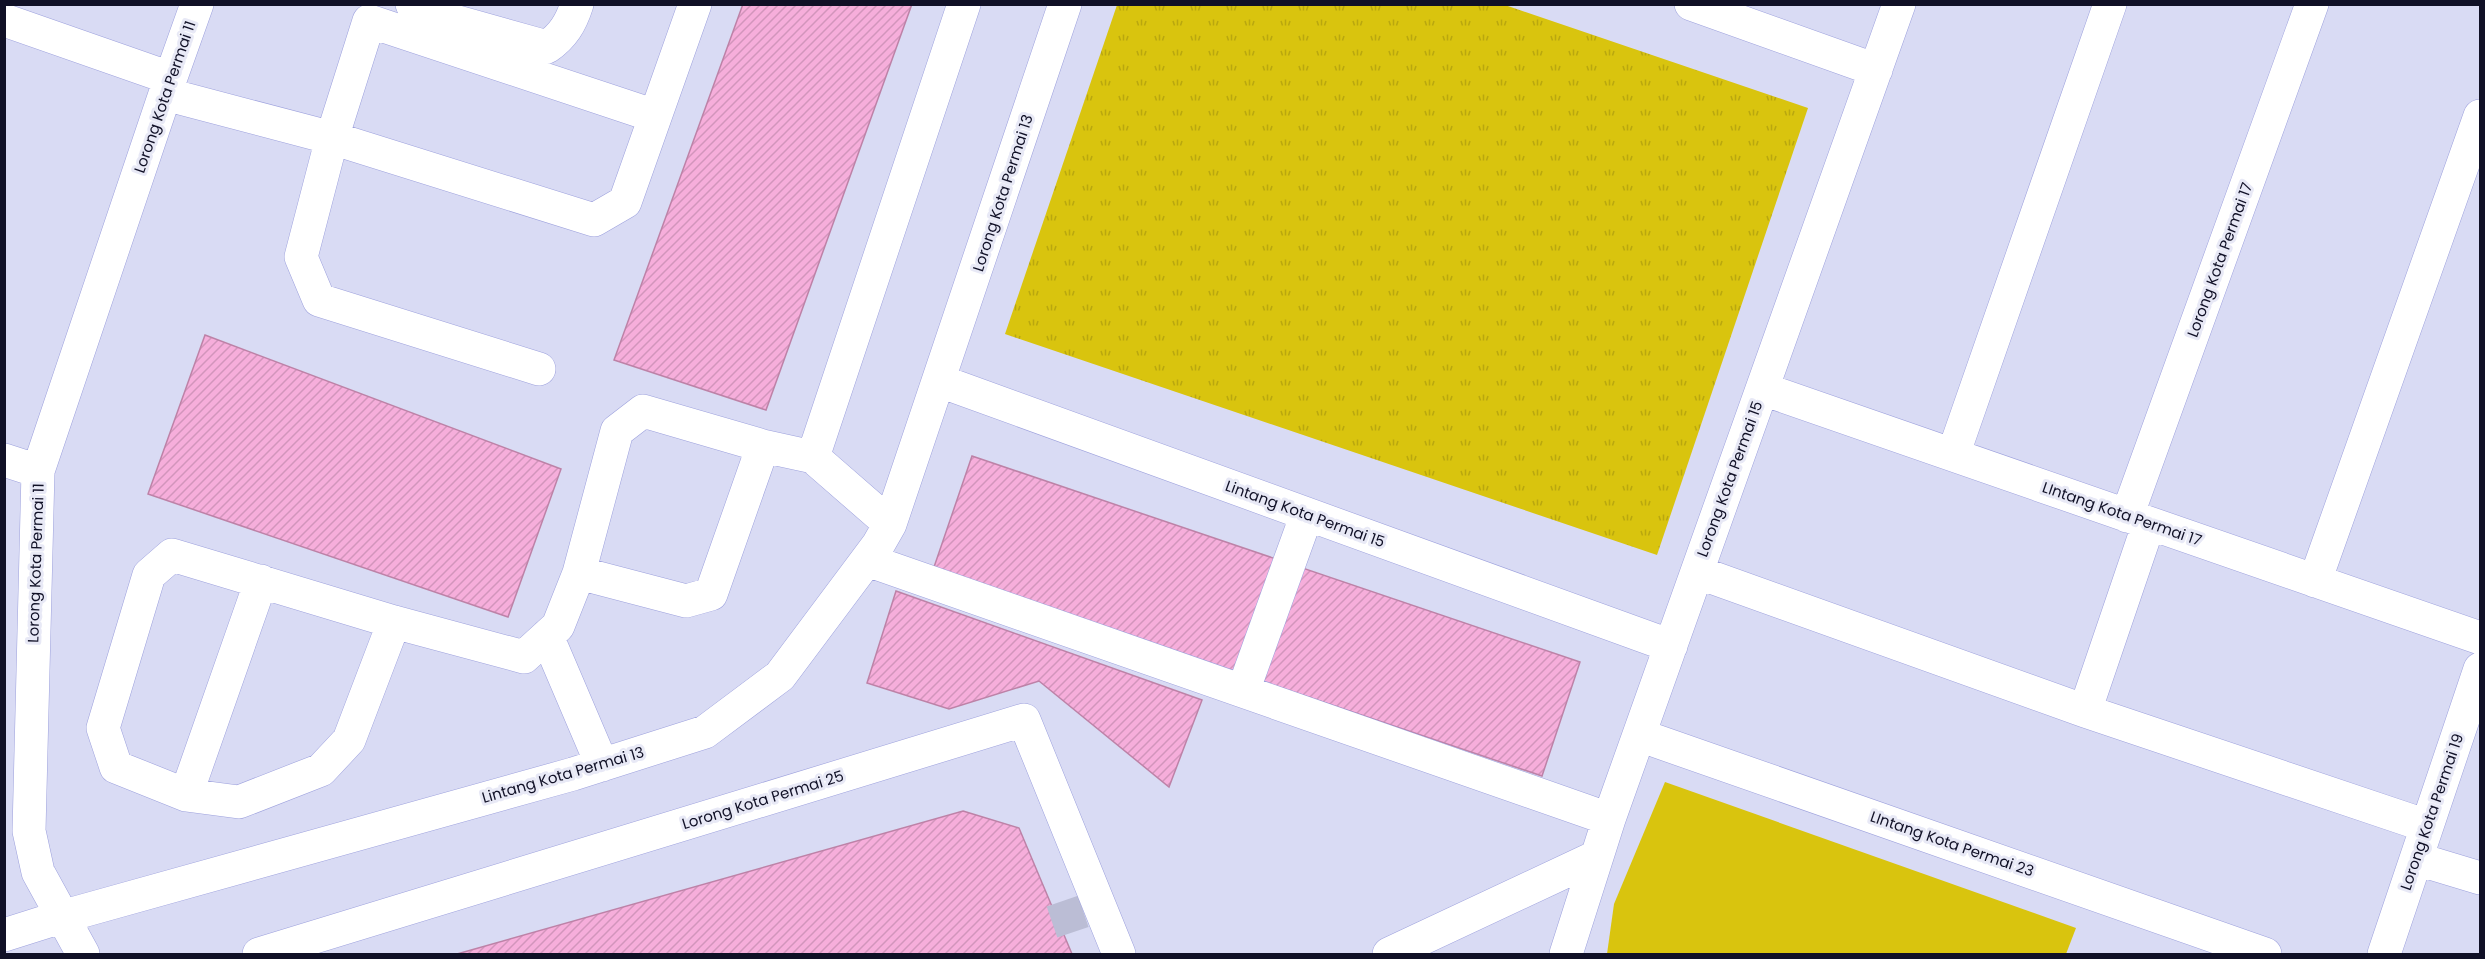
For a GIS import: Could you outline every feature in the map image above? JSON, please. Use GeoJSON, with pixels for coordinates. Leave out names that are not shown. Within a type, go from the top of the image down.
{"type":"FeatureCollection","features":[{"type":"Feature","properties":{"kind":"street","name":"Lorong Kota Permai 11"},"geometry":{"type":"LineString","coordinates":[[83,954],[38,872],[29,831],[38,471],[167,86],[197,4]]}},
{"type":"Feature","properties":{"kind":"street"},"geometry":{"type":"LineString","coordinates":[[412,4],[415,10],[547,47],[560,38],[575,12]]}},
{"type":"Feature","properties":{"kind":"street"},"geometry":{"type":"LineString","coordinates":[[4,20],[167,86],[594,220],[625,202],[695,4]]}},
{"type":"Feature","properties":{"kind":"street"},"geometry":{"type":"LineString","coordinates":[[813,457],[964,4]]}},
{"type":"Feature","properties":{"kind":"street","name":"Lorong Kota Permai 13"},"geometry":{"type":"LineString","coordinates":[[940,381],[1065,4]]}},
{"type":"Feature","properties":{"kind":"street"},"geometry":{"type":"LineString","coordinates":[[1691,4],[1876,70]]}},
{"type":"Feature","properties":{"kind":"street","name":"Lorong Kota Permai 15"},"geometry":{"type":"LineString","coordinates":[[1566,954],[1609,819],[1899,4]]}},
{"type":"Feature","properties":{"kind":"street"},"geometry":{"type":"LineString","coordinates":[[1953,455],[2110,4]]}},
{"type":"Feature","properties":{"kind":"street","name":"Lorong Kota Permai 17"},"geometry":{"type":"LineString","coordinates":[[2085,711],[2138,520],[2312,4]]}},
{"type":"Feature","properties":{"kind":"street"},"geometry":{"type":"LineString","coordinates":[[539,369],[319,300],[301,257],[332,138],[369,21],[656,116]]}},
{"type":"Feature","properties":{"kind":"street"},"geometry":{"type":"LineString","coordinates":[[2315,581],[2481,116]]}},
{"type":"Feature","properties":{"kind":"street","name":"Lintang Kota Permai 15"},"geometry":{"type":"LineString","coordinates":[[940,381],[1671,646]]}},
{"type":"Feature","properties":{"kind":"street","name":"Lintang Kota Permai 13"},"geometry":{"type":"LineString","coordinates":[[4,935],[602,765],[705,732],[780,676],[867,560],[890,524],[940,381]]}},
{"type":"Feature","properties":{"kind":"street","name":"LIntang Kota Permai 17"},"geometry":{"type":"LineString","coordinates":[[1763,389],[2481,638]]}},
{"type":"Feature","properties":{"kind":"street"},"geometry":{"type":"LineString","coordinates":[[394,622],[349,740],[321,770],[239,802],[186,795],[116,767],[103,728],[149,575],[172,555],[394,622],[524,657],[558,626],[579,573],[617,431],[643,411],[763,446],[813,457],[890,524]]}},
{"type":"Feature","properties":{"kind":"street"},"geometry":{"type":"LineString","coordinates":[[579,573],[686,601],[711,594],[763,446]]}},
{"type":"Feature","properties":{"kind":"street"},"geometry":{"type":"LineString","coordinates":[[4,460],[38,471]]}},
{"type":"Feature","properties":{"kind":"street"},"geometry":{"type":"LineString","coordinates":[[1243,691],[1307,514]]}},
{"type":"Feature","properties":{"kind":"street"},"geometry":{"type":"LineString","coordinates":[[867,560],[1609,819]]}},
{"type":"Feature","properties":{"kind":"street"},"geometry":{"type":"LineString","coordinates":[[1697,572],[2085,711],[2427,826]]}},
{"type":"Feature","properties":{"kind":"street"},"geometry":{"type":"LineString","coordinates":[[186,795],[261,581]]}},
{"type":"Feature","properties":{"kind":"street"},"geometry":{"type":"LineString","coordinates":[[547,636],[602,765]]}},
{"type":"Feature","properties":{"kind":"street","name":"Lorong Kota Permai 19"},"geometry":{"type":"LineString","coordinates":[[2384,954],[2481,669]]}},
{"type":"Feature","properties":{"kind":"street","name":"Lorong Kota Permai 25"},"geometry":{"type":"LineString","coordinates":[[259,954],[1024,720],[1119,954]]}},
{"type":"Feature","properties":{"kind":"street","name":"LIntang Kota Permai 23"},"geometry":{"type":"LineString","coordinates":[[1639,735],[2195,943],[2265,954]]}},
{"type":"Feature","properties":{"kind":"street"},"geometry":{"type":"LineString","coordinates":[[1389,954],[1596,857]]}},
{"type":"Feature","properties":{"kind":"street"},"geometry":{"type":"LineString","coordinates":[[2417,859],[2481,878]]}},
{"type":"Feature","properties":{"kind":"green space"},"geometry":{"type":"Polygon","coordinates":[[[1117,5],[1505,5],[1808,108],[1657,555],[1005,334],[1117,5]]]}},
{"type":"Feature","properties":{"kind":"green space"},"geometry":{"type":"Polygon","coordinates":[[[1665,782],[2076,928],[2066,954],[1607,954],[1614,904],[1665,782]]]}},
{"type":"Feature","properties":{"kind":"building"},"geometry":{"type":"Polygon","coordinates":[[[743,4],[912,4],[766,410],[614,360],[743,4]]]}},
{"type":"Feature","properties":{"kind":"building"},"geometry":{"type":"Polygon","coordinates":[[[205,335],[561,469],[508,617],[148,494],[205,335]]]}},
{"type":"Feature","properties":{"kind":"building"},"geometry":{"type":"Polygon","coordinates":[[[972,456],[1580,662],[1542,776],[933,570],[972,456]]]}},
{"type":"Feature","properties":{"kind":"building"},"geometry":{"type":"Polygon","coordinates":[[[896,591],[1202,700],[1169,787],[1039,681],[949,709],[867,683],[896,591]]]}},
{"type":"Feature","properties":{"kind":"building"},"geometry":{"type":"Polygon","coordinates":[[[963,811],[1019,828],[1072,954],[457,954],[963,811]]]}},
{"type":"Feature","properties":{"kind":"tunnel"},"geometry":{"type":"LineString","coordinates":[[1052,922],[1099,906]]}}]}
